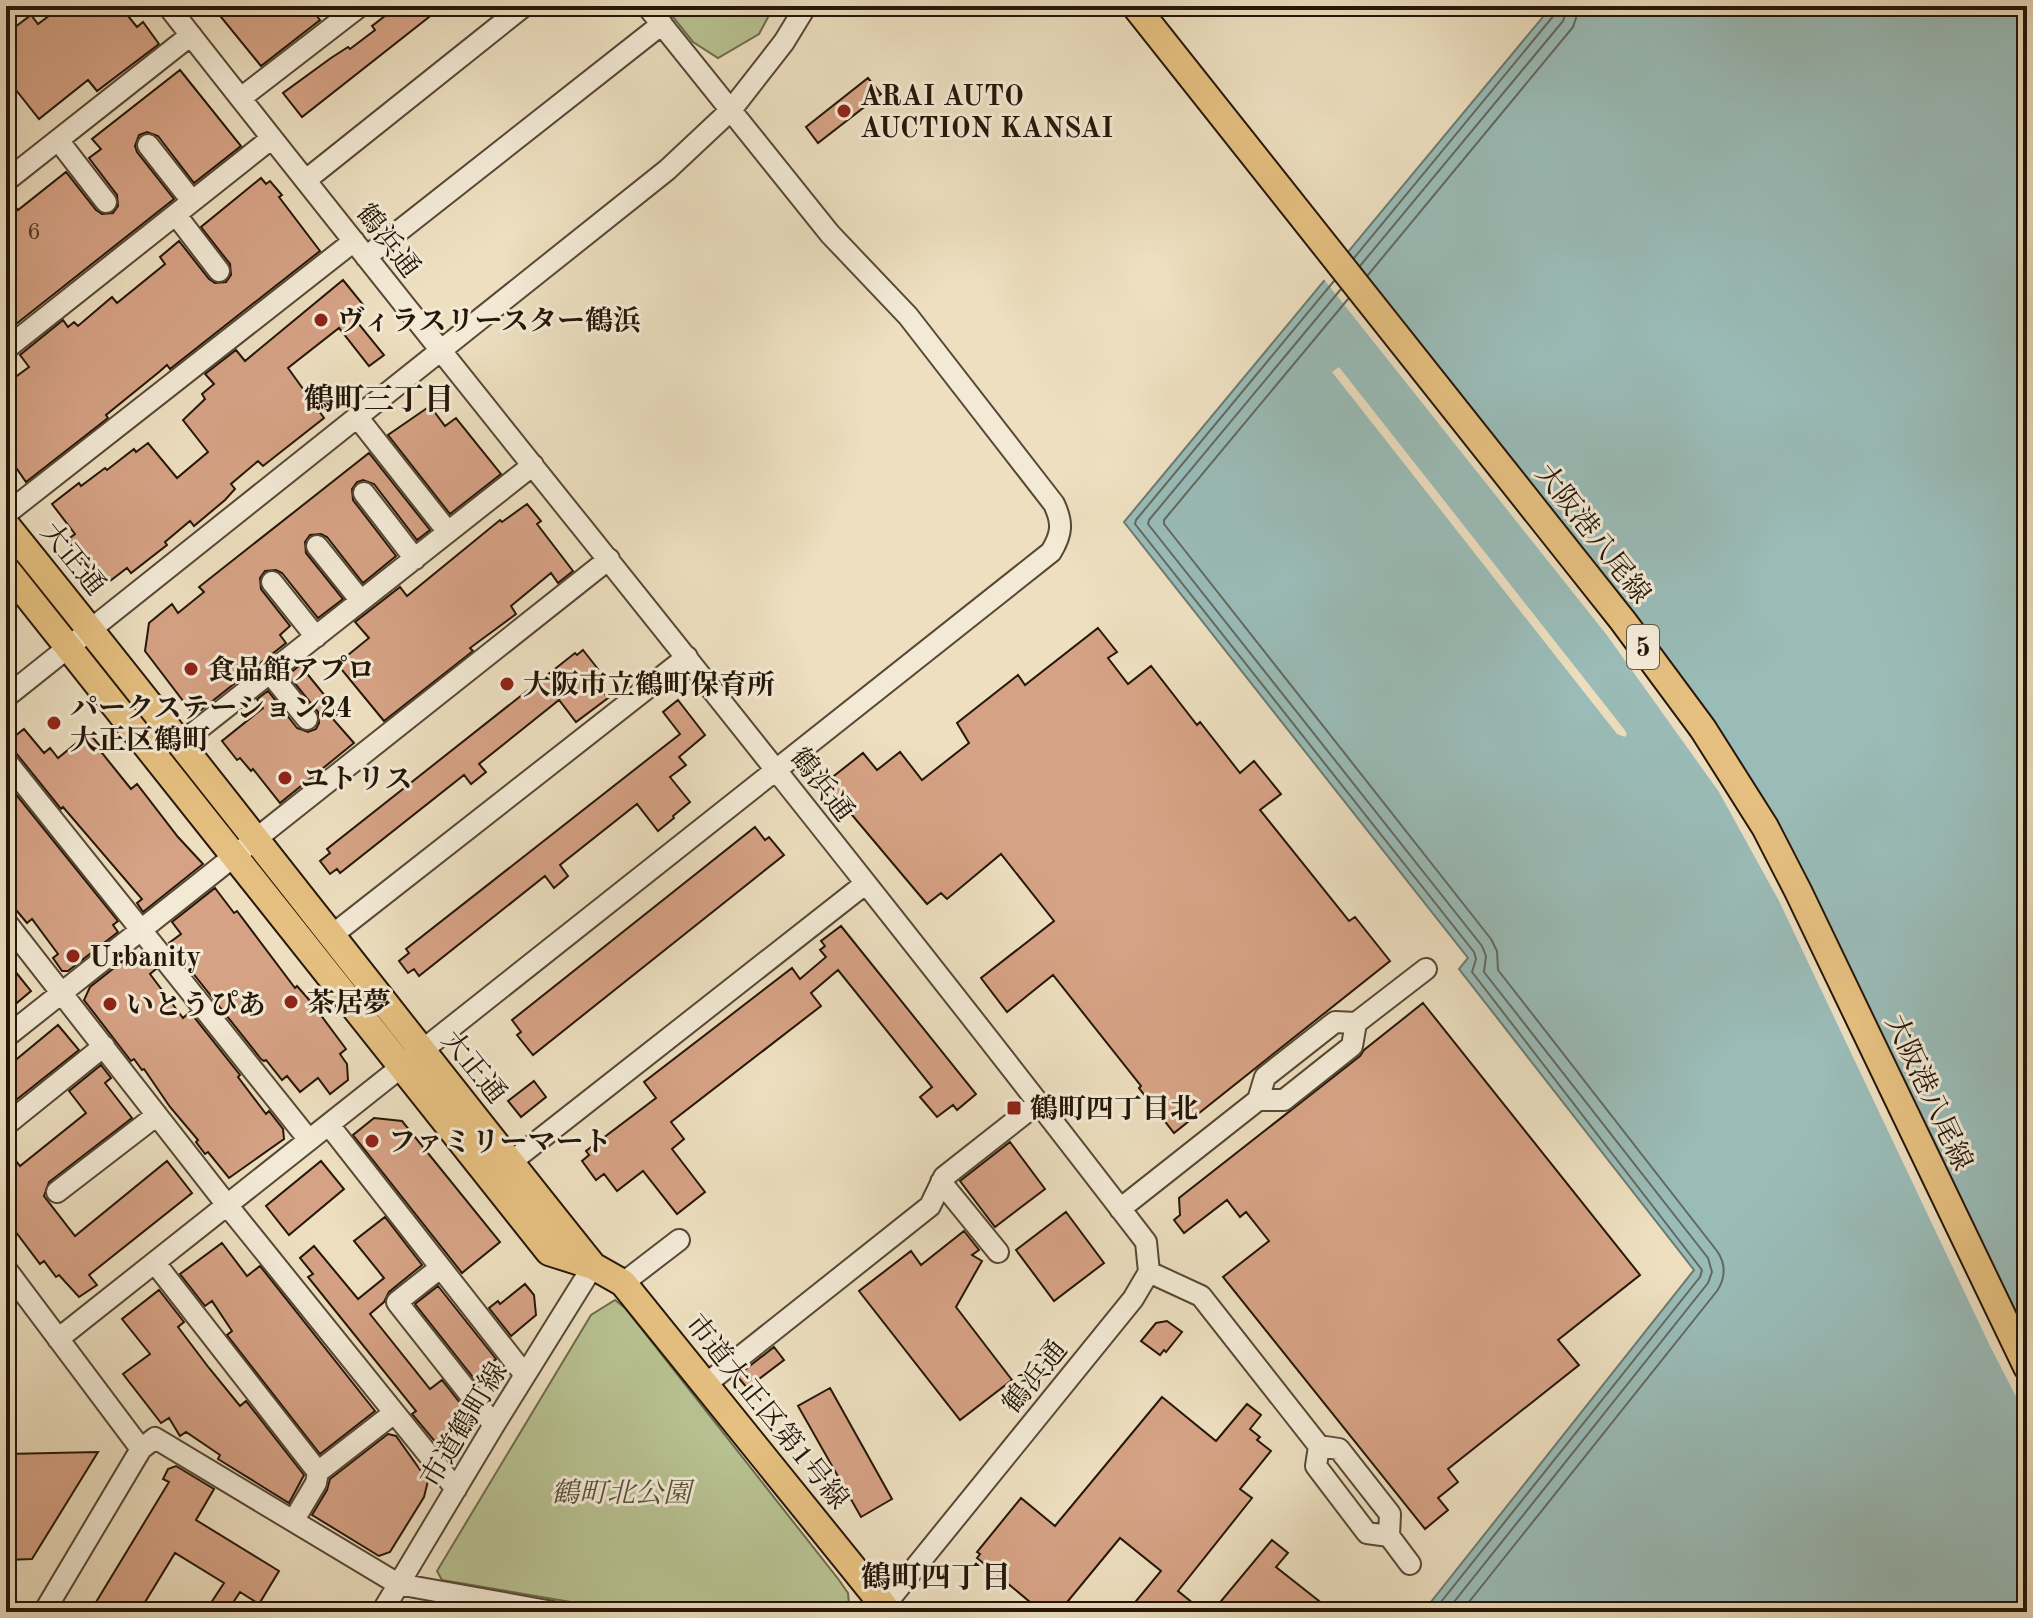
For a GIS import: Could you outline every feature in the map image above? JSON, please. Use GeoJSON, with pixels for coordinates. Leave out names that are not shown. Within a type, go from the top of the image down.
{"type":"FeatureCollection","features":[{"type":"Feature","properties":{"kind":"main road","name":"大阪港八尾線"},"geometry":{"type":"LineString","coordinates":[[1135,6],[1623,621],[1703,729],[1765,827],[1798,891],[2027,1367]]}},
{"type":"Feature","properties":{"kind":"main road","name":"大正通"},"geometry":{"type":"LineString","coordinates":[[6,525],[182,742],[331,936],[412,1059],[549,1252],[593,1266]]}},
{"type":"Feature","properties":{"kind":"main road","name":"大正通"},"geometry":{"type":"LineString","coordinates":[[6,569],[236,857],[412,1059],[511,1162],[593,1266]]}},
{"type":"Feature","properties":{"kind":"main road","name":"市道大正区第1号線"},"geometry":{"type":"LineString","coordinates":[[593,1266],[623,1283],[706,1384],[881,1609]]}},
{"type":"Feature","properties":{"kind":"street","name":"鶴浜通"},"geometry":{"type":"LineString","coordinates":[[168,6],[776,769],[1146,1242],[1149,1272],[1133,1299],[881,1609]]}},
{"type":"Feature","properties":{"kind":"street"},"geometry":{"type":"LineString","coordinates":[[241,98],[360,6]]}},
{"type":"Feature","properties":{"kind":"street"},"geometry":{"type":"LineString","coordinates":[[306,180],[524,6]]}},
{"type":"Feature","properties":{"kind":"street"},"geometry":{"type":"LineString","coordinates":[[58,1339],[1051,552],[1061,536],[1061,519],[1054,504],[908,316],[830,234],[647,6]]}},
{"type":"Feature","properties":{"kind":"street"},"geometry":{"type":"LineString","coordinates":[[6,697],[667,170],[731,110],[784,42],[806,6]]}},
{"type":"Feature","properties":{"kind":"street"},"geometry":{"type":"LineString","coordinates":[[6,514],[662,24]]}},
{"type":"Feature","properties":{"kind":"street"},"geometry":{"type":"LineString","coordinates":[[6,181],[191,35]]}},
{"type":"Feature","properties":{"kind":"street"},"geometry":{"type":"LineString","coordinates":[[6,349],[272,138]]}},
{"type":"Feature","properties":{"kind":"street"},"geometry":{"type":"LineString","coordinates":[[58,140],[106,202]]}},
{"type":"Feature","properties":{"kind":"street"},"geometry":{"type":"LineString","coordinates":[[148,145],[192,201]]}},
{"type":"Feature","properties":{"kind":"street"},"geometry":{"type":"LineString","coordinates":[[176,215],[219,271]]}},
{"type":"Feature","properties":{"kind":"street"},"geometry":{"type":"LineString","coordinates":[[358,418],[448,532]]}},
{"type":"Feature","properties":{"kind":"street"},"geometry":{"type":"LineString","coordinates":[[182,742],[533,465]]}},
{"type":"Feature","properties":{"kind":"street"},"geometry":{"type":"LineString","coordinates":[[364,493],[415,559]]}},
{"type":"Feature","properties":{"kind":"street"},"geometry":{"type":"LineString","coordinates":[[317,546],[361,601]]}},
{"type":"Feature","properties":{"kind":"street"},"geometry":{"type":"LineString","coordinates":[[6,1037],[609,559]]}},
{"type":"Feature","properties":{"kind":"street"},"geometry":{"type":"LineString","coordinates":[[272,582],[316,637]]}},
{"type":"Feature","properties":{"kind":"street"},"geometry":{"type":"LineString","coordinates":[[331,936],[687,657]]}},
{"type":"Feature","properties":{"kind":"street"},"geometry":{"type":"LineString","coordinates":[[270,673],[307,719]]}},
{"type":"Feature","properties":{"kind":"street"},"geometry":{"type":"LineString","coordinates":[[6,761],[309,1140]]}},
{"type":"Feature","properties":{"kind":"street"},"geometry":{"type":"LineString","coordinates":[[511,1162],[865,884]]}},
{"type":"Feature","properties":{"kind":"street"},"geometry":{"type":"LineString","coordinates":[[6,922],[227,1205],[456,1489]]}},
{"type":"Feature","properties":{"kind":"street"},"geometry":{"type":"LineString","coordinates":[[1120,1209],[1258,1100],[1265,1077],[1335,1022],[1356,1023],[1426,969]]}},
{"type":"Feature","properties":{"kind":"street"},"geometry":{"type":"LineString","coordinates":[[1258,1100],[1284,1100],[1352,1046],[1356,1023]]}},
{"type":"Feature","properties":{"kind":"street"},"geometry":{"type":"LineString","coordinates":[[6,1125],[104,1046]]}},
{"type":"Feature","properties":{"kind":"street"},"geometry":{"type":"LineString","coordinates":[[706,1384],[930,1206],[944,1177],[1038,1103]]}},
{"type":"Feature","properties":{"kind":"street"},"geometry":{"type":"LineString","coordinates":[[57,1192],[157,1115]]}},
{"type":"Feature","properties":{"kind":"street"},"geometry":{"type":"LineString","coordinates":[[329,1125],[525,1375]]}},
{"type":"Feature","properties":{"kind":"street"},"geometry":{"type":"LineString","coordinates":[[941,1182],[998,1252]]}},
{"type":"Feature","properties":{"kind":"street"},"geometry":{"type":"LineString","coordinates":[[623,1283],[679,1240]]}},
{"type":"Feature","properties":{"kind":"street"},"geometry":{"type":"LineString","coordinates":[[155,1263],[318,1472]]}},
{"type":"Feature","properties":{"kind":"street","name":"市道鶴町線"},"geometry":{"type":"LineString","coordinates":[[382,1612],[593,1266]]}},
{"type":"Feature","properties":{"kind":"street"},"geometry":{"type":"LineString","coordinates":[[440,1268],[397,1302],[494,1425]]}},
{"type":"Feature","properties":{"kind":"street"},"geometry":{"type":"LineString","coordinates":[[6,1269],[141,1449]]}},
{"type":"Feature","properties":{"kind":"street"},"geometry":{"type":"LineString","coordinates":[[1149,1272],[1201,1296],[1319,1446],[1339,1449],[1390,1514],[1389,1536],[1410,1564]]}},
{"type":"Feature","properties":{"kind":"street"},"geometry":{"type":"LineString","coordinates":[[294,1520],[316,1483],[318,1472],[394,1413]]}},
{"type":"Feature","properties":{"kind":"street"},"geometry":{"type":"LineString","coordinates":[[44,1612],[141,1449],[155,1438],[398,1584],[553,1612]]}},
{"type":"Feature","properties":{"kind":"street"},"geometry":{"type":"LineString","coordinates":[[1319,1446],[1316,1466],[1367,1533],[1389,1536]]}},
{"type":"Feature","properties":{"kind":"green space"},"geometry":{"type":"Polygon","coordinates":[[[664,6],[774,6],[759,34],[718,58],[693,42],[664,6]]]}},
{"type":"Feature","properties":{"kind":"green space","name":"鶴町北公園"},"geometry":{"type":"Polygon","coordinates":[[[615,1300],[625,1308],[839,1580],[848,1593],[849,1605],[844,1612],[629,1612],[442,1580],[437,1571],[591,1315],[615,1300]]]}},
{"type":"Feature","properties":{"kind":"water"},"geometry":{"type":"Polygon","coordinates":[[[1552,6],[2027,6],[2027,1612],[1423,1612],[1694,1270],[1459,969],[1468,958],[1124,522],[1552,6]]]}},
{"type":"Feature","properties":{"kind":"pier"},"geometry":{"type":"Polygon","coordinates":[[[1345,250],[1635,616],[1748,772],[1811,885],[2027,1336],[2027,1418],[1779,901],[1719,792],[1606,634],[1322,277],[1345,250]]]}},
{"type":"Feature","properties":{"kind":"pier"},"geometry":{"type":"Polygon","coordinates":[[[1339,367],[1624,729],[1625,737],[1617,734],[1332,372],[1339,367]]]}},
{"type":"Feature","properties":{"kind":"building"},"geometry":{"type":"Polygon","coordinates":[[[62,6],[120,6],[137,27],[143,22],[159,44],[97,91],[88,80],[39,119],[16,90],[6,97],[6,34],[31,15],[38,24],[62,6]]]}},
{"type":"Feature","properties":{"kind":"building"},"geometry":{"type":"Polygon","coordinates":[[[212,6],[309,6],[320,20],[261,66],[212,6]]]}},
{"type":"Feature","properties":{"kind":"building"},"geometry":{"type":"Polygon","coordinates":[[[398,6],[443,6],[302,117],[283,93],[331,58],[348,47],[350,49],[375,30],[372,26],[398,6]]]}},
{"type":"Feature","properties":{"kind":"building"},"geometry":{"type":"Polygon","coordinates":[[[180,70],[241,146],[194,183],[158,136],[147,132],[139,135],[135,146],[137,152],[174,199],[6,332],[6,286],[16,279],[6,266],[6,195],[18,210],[66,172],[96,210],[102,214],[113,213],[118,206],[117,195],[89,158],[101,149],[92,139],[180,70]]]}},
{"type":"Feature","properties":{"kind":"building"},"geometry":{"type":"Polygon","coordinates":[[[868,78],[881,94],[818,143],[806,127],[868,78]]]}},
{"type":"Feature","properties":{"kind":"building"},"geometry":{"type":"Polygon","coordinates":[[[261,178],[266,184],[270,181],[282,195],[279,197],[320,251],[170,369],[167,365],[106,415],[108,418],[26,482],[6,453],[6,384],[29,367],[20,355],[63,320],[68,327],[74,322],[78,326],[112,297],[117,303],[165,264],[160,257],[179,241],[209,279],[215,283],[226,282],[231,275],[230,264],[201,227],[261,178]]]}},
{"type":"Feature","properties":{"kind":"building"},"geometry":{"type":"Polygon","coordinates":[[[343,280],[365,307],[353,317],[384,355],[369,366],[339,328],[288,368],[324,418],[263,466],[258,461],[231,484],[235,489],[225,500],[194,526],[190,521],[165,542],[167,545],[131,573],[127,568],[110,581],[98,580],[67,540],[75,534],[52,504],[79,483],[81,486],[134,449],[136,452],[148,443],[177,478],[208,452],[183,420],[205,399],[202,394],[214,384],[205,374],[236,350],[245,361],[343,280]]]}},
{"type":"Feature","properties":{"kind":"building"},"geometry":{"type":"Polygon","coordinates":[[[430,406],[445,426],[456,418],[501,474],[450,514],[388,435],[430,406]]]}},
{"type":"Feature","properties":{"kind":"building"},"geometry":{"type":"Polygon","coordinates":[[[369,453],[430,530],[417,540],[374,484],[363,480],[357,482],[352,489],[353,500],[396,556],[363,583],[327,537],[310,535],[305,542],[306,553],[343,599],[318,618],[282,573],[265,571],[260,578],[261,589],[290,626],[280,635],[286,643],[201,710],[190,710],[145,651],[149,623],[172,604],[178,613],[204,592],[199,587],[369,453]]]}},
{"type":"Feature","properties":{"kind":"building"},"geometry":{"type":"Polygon","coordinates":[[[527,504],[541,521],[537,524],[573,571],[558,583],[551,573],[511,606],[516,614],[470,648],[473,651],[384,721],[337,664],[369,638],[355,622],[400,587],[407,596],[500,520],[502,522],[527,504]]]}},
{"type":"Feature","properties":{"kind":"building"},"geometry":{"type":"Polygon","coordinates":[[[1098,628],[1117,652],[1108,658],[1128,684],[1151,666],[1240,773],[1254,761],[1281,794],[1260,810],[1349,921],[1355,917],[1390,961],[1174,1133],[1053,975],[1007,1012],[981,978],[1054,921],[1001,854],[947,899],[941,893],[927,904],[825,783],[863,753],[877,770],[900,752],[922,780],[969,743],[957,723],[1018,675],[1025,685],[1098,628]]]}},
{"type":"Feature","properties":{"kind":"building"},"geometry":{"type":"Polygon","coordinates":[[[583,650],[598,669],[590,676],[608,698],[576,722],[559,700],[479,764],[486,772],[471,784],[464,775],[340,873],[337,869],[330,874],[320,861],[330,853],[327,849],[575,653],[577,655],[583,650]]]}},
{"type":"Feature","properties":{"kind":"building"},"geometry":{"type":"Polygon","coordinates":[[[300,665],[339,713],[332,718],[354,743],[280,803],[253,769],[251,771],[240,758],[237,760],[222,741],[263,708],[257,699],[268,691],[297,728],[308,732],[316,729],[318,712],[288,675],[300,665]]]}},
{"type":"Feature","properties":{"kind":"building"},"geometry":{"type":"Polygon","coordinates":[[[678,700],[705,735],[679,757],[686,765],[670,777],[690,802],[658,831],[637,804],[560,865],[568,876],[554,888],[545,876],[419,976],[414,969],[408,973],[399,961],[409,953],[406,949],[680,734],[663,712],[678,700]]]}},
{"type":"Feature","properties":{"kind":"building"},"geometry":{"type":"Polygon","coordinates":[[[24,729],[44,753],[50,748],[58,758],[89,733],[131,789],[137,784],[203,864],[143,912],[137,903],[142,899],[63,807],[61,809],[16,753],[6,748],[6,743],[24,729]]]}},
{"type":"Feature","properties":{"kind":"building"},"geometry":{"type":"Polygon","coordinates":[[[6,782],[118,921],[113,925],[118,932],[68,971],[62,971],[53,958],[58,954],[32,919],[27,923],[6,898],[6,782]]]}},
{"type":"Feature","properties":{"kind":"building"},"geometry":{"type":"Polygon","coordinates":[[[755,827],[765,840],[769,837],[784,855],[533,1055],[517,1035],[521,1032],[512,1020],[755,827]]]}},
{"type":"Feature","properties":{"kind":"building"},"geometry":{"type":"Polygon","coordinates":[[[215,888],[234,913],[237,911],[346,1049],[340,1054],[347,1064],[348,1080],[330,1094],[318,1078],[300,1092],[287,1076],[282,1080],[266,1060],[261,1059],[169,943],[181,934],[172,922],[215,888]]]}},
{"type":"Feature","properties":{"kind":"building"},"geometry":{"type":"Polygon","coordinates":[[[841,926],[976,1094],[957,1110],[953,1105],[937,1117],[920,1097],[932,1087],[838,970],[811,993],[821,1006],[671,1122],[684,1139],[672,1149],[705,1192],[677,1214],[643,1171],[617,1191],[604,1174],[596,1180],[582,1161],[589,1155],[586,1151],[656,1098],[644,1082],[792,968],[800,979],[826,957],[820,950],[825,946],[821,941],[841,926]]]}},
{"type":"Feature","properties":{"kind":"building"},"geometry":{"type":"Polygon","coordinates":[[[133,953],[143,953],[156,969],[150,974],[183,1018],[190,1012],[240,1075],[238,1077],[266,1114],[269,1111],[283,1129],[284,1139],[229,1178],[208,1152],[205,1154],[196,1142],[198,1140],[144,1069],[134,1059],[131,1061],[84,1000],[90,987],[133,953]]]}},
{"type":"Feature","properties":{"kind":"building"},"geometry":{"type":"Polygon","coordinates":[[[6,960],[31,991],[6,1012],[6,960]]]}},
{"type":"Feature","properties":{"kind":"building"},"geometry":{"type":"Polygon","coordinates":[[[1423,1003],[1640,1275],[1558,1340],[1579,1365],[1448,1469],[1458,1482],[1438,1498],[1448,1510],[1425,1529],[1223,1277],[1269,1241],[1246,1212],[1240,1217],[1227,1200],[1184,1233],[1174,1220],[1180,1215],[1179,1198],[1423,1003]]]}},
{"type":"Feature","properties":{"kind":"building"},"geometry":{"type":"Polygon","coordinates":[[[58,1025],[79,1050],[6,1108],[6,1068],[58,1025]]]}},
{"type":"Feature","properties":{"kind":"building"},"geometry":{"type":"Polygon","coordinates":[[[101,1065],[111,1078],[105,1083],[132,1118],[49,1182],[44,1196],[75,1236],[167,1161],[192,1193],[89,1275],[97,1285],[79,1297],[59,1275],[56,1277],[44,1261],[40,1264],[6,1219],[6,1148],[20,1166],[86,1113],[69,1091],[101,1065]]]}},
{"type":"Feature","properties":{"kind":"building"},"geometry":{"type":"Polygon","coordinates":[[[534,1081],[546,1097],[521,1117],[508,1101],[534,1081]]]}},
{"type":"Feature","properties":{"kind":"building"},"geometry":{"type":"Polygon","coordinates":[[[374,1118],[402,1121],[500,1242],[462,1273],[353,1135],[374,1118]]]}},
{"type":"Feature","properties":{"kind":"building"},"geometry":{"type":"Polygon","coordinates":[[[1010,1142],[1045,1189],[995,1227],[960,1181],[1010,1142]]]}},
{"type":"Feature","properties":{"kind":"building"},"geometry":{"type":"Polygon","coordinates":[[[321,1161],[344,1189],[289,1235],[266,1206],[321,1161]]]}},
{"type":"Feature","properties":{"kind":"building"},"geometry":{"type":"Polygon","coordinates":[[[1066,1212],[1104,1263],[1054,1301],[1016,1250],[1066,1212]]]}},
{"type":"Feature","properties":{"kind":"building"},"geometry":{"type":"Polygon","coordinates":[[[385,1217],[422,1265],[389,1292],[384,1302],[370,1314],[430,1389],[442,1380],[471,1417],[452,1449],[442,1450],[412,1414],[416,1411],[308,1277],[313,1274],[300,1258],[314,1246],[358,1299],[384,1278],[354,1241],[385,1217]]]}},
{"type":"Feature","properties":{"kind":"building"},"geometry":{"type":"Polygon","coordinates":[[[964,1231],[979,1250],[972,1255],[982,1261],[956,1307],[1012,1380],[960,1420],[859,1291],[911,1251],[921,1265],[964,1231]]]}},
{"type":"Feature","properties":{"kind":"building"},"geometry":{"type":"Polygon","coordinates":[[[222,1243],[247,1276],[260,1266],[375,1411],[320,1454],[227,1335],[232,1331],[212,1301],[205,1306],[180,1274],[222,1243]]]}},
{"type":"Feature","properties":{"kind":"building"},"geometry":{"type":"Polygon","coordinates":[[[525,1284],[534,1295],[536,1315],[511,1336],[489,1308],[498,1301],[500,1304],[525,1284]]]}},
{"type":"Feature","properties":{"kind":"building"},"geometry":{"type":"Polygon","coordinates":[[[438,1286],[496,1359],[476,1381],[415,1304],[438,1286]]]}},
{"type":"Feature","properties":{"kind":"building"},"geometry":{"type":"Polygon","coordinates":[[[159,1290],[184,1322],[178,1327],[209,1368],[240,1406],[246,1401],[304,1475],[289,1503],[218,1459],[220,1455],[186,1432],[180,1436],[169,1418],[161,1423],[123,1374],[150,1354],[122,1319],[159,1290]]]}},
{"type":"Feature","properties":{"kind":"building"},"geometry":{"type":"Polygon","coordinates":[[[1167,1321],[1182,1332],[1160,1355],[1141,1341],[1156,1323],[1167,1321]]]}},
{"type":"Feature","properties":{"kind":"building"},"geometry":{"type":"Polygon","coordinates":[[[774,1347],[784,1360],[747,1388],[737,1376],[774,1347]]]}},
{"type":"Feature","properties":{"kind":"building"},"geometry":{"type":"Polygon","coordinates":[[[830,1388],[892,1499],[861,1517],[798,1406],[830,1388]]]}},
{"type":"Feature","properties":{"kind":"building"},"geometry":{"type":"Polygon","coordinates":[[[1162,1397],[1216,1441],[1247,1404],[1261,1415],[1250,1429],[1260,1437],[1257,1440],[1271,1451],[1240,1489],[1252,1498],[1178,1591],[1204,1612],[1127,1612],[1161,1571],[1120,1538],[1059,1612],[1042,1612],[977,1558],[980,1554],[977,1552],[1021,1498],[1055,1526],[1162,1397]]]}},
{"type":"Feature","properties":{"kind":"building"},"geometry":{"type":"Polygon","coordinates":[[[388,1434],[396,1436],[428,1481],[424,1497],[390,1552],[379,1556],[312,1515],[330,1479],[388,1434]]]}},
{"type":"Feature","properties":{"kind":"building"},"geometry":{"type":"Polygon","coordinates":[[[98,1452],[32,1559],[6,1560],[6,1454],[98,1452]]]}},
{"type":"Feature","properties":{"kind":"building"},"geometry":{"type":"Polygon","coordinates":[[[176,1466],[214,1489],[196,1520],[279,1571],[259,1604],[240,1592],[227,1612],[205,1612],[224,1583],[175,1553],[139,1612],[90,1612],[169,1482],[163,1479],[168,1469],[176,1466]]]}},
{"type":"Feature","properties":{"kind":"building"},"geometry":{"type":"Polygon","coordinates":[[[1272,1540],[1288,1553],[1276,1567],[1333,1612],[1212,1612],[1272,1540]]]}},
{"type":"Feature","properties":{"kind":"place","name":"ARAI AUTO AUCTION KANSAI"},"geometry":{"type":"Point","coordinates":[844,111]}},
{"type":"Feature","properties":{"kind":"place","name":"ヴィラスリースター鶴浜"},"geometry":{"type":"Point","coordinates":[321,320]}},
{"type":"Feature","properties":{"kind":"place","name":"食品館アプロ"},"geometry":{"type":"Point","coordinates":[191,669]}},
{"type":"Feature","properties":{"kind":"place","name":"大阪市立鶴町保育所"},"geometry":{"type":"Point","coordinates":[507,684]}},
{"type":"Feature","properties":{"kind":"place","name":"パークステーション24 大正区鶴町"},"geometry":{"type":"Point","coordinates":[54,723]}},
{"type":"Feature","properties":{"kind":"place","name":"ユトリス"},"geometry":{"type":"Point","coordinates":[285,778]}},
{"type":"Feature","properties":{"kind":"place","name":"Urbanity"},"geometry":{"type":"Point","coordinates":[73,956]}},
{"type":"Feature","properties":{"kind":"place","name":"茶居夢"},"geometry":{"type":"Point","coordinates":[291,1002]}},
{"type":"Feature","properties":{"kind":"place","name":"いとうぴあ"},"geometry":{"type":"Point","coordinates":[110,1004]}},
{"type":"Feature","properties":{"kind":"place","name":"鶴町四丁目北"},"geometry":{"type":"Point","coordinates":[1014,1108]}},
{"type":"Feature","properties":{"kind":"place","name":"ファミリーマート"},"geometry":{"type":"Point","coordinates":[372,1141]}},
{"type":"Feature","properties":{"kind":"district","name":"鶴町三丁目"},"geometry":{"type":"Point","coordinates":[379,399]}},
{"type":"Feature","properties":{"kind":"district","name":"鶴町四丁目"},"geometry":{"type":"Point","coordinates":[936,1577]}}]}
